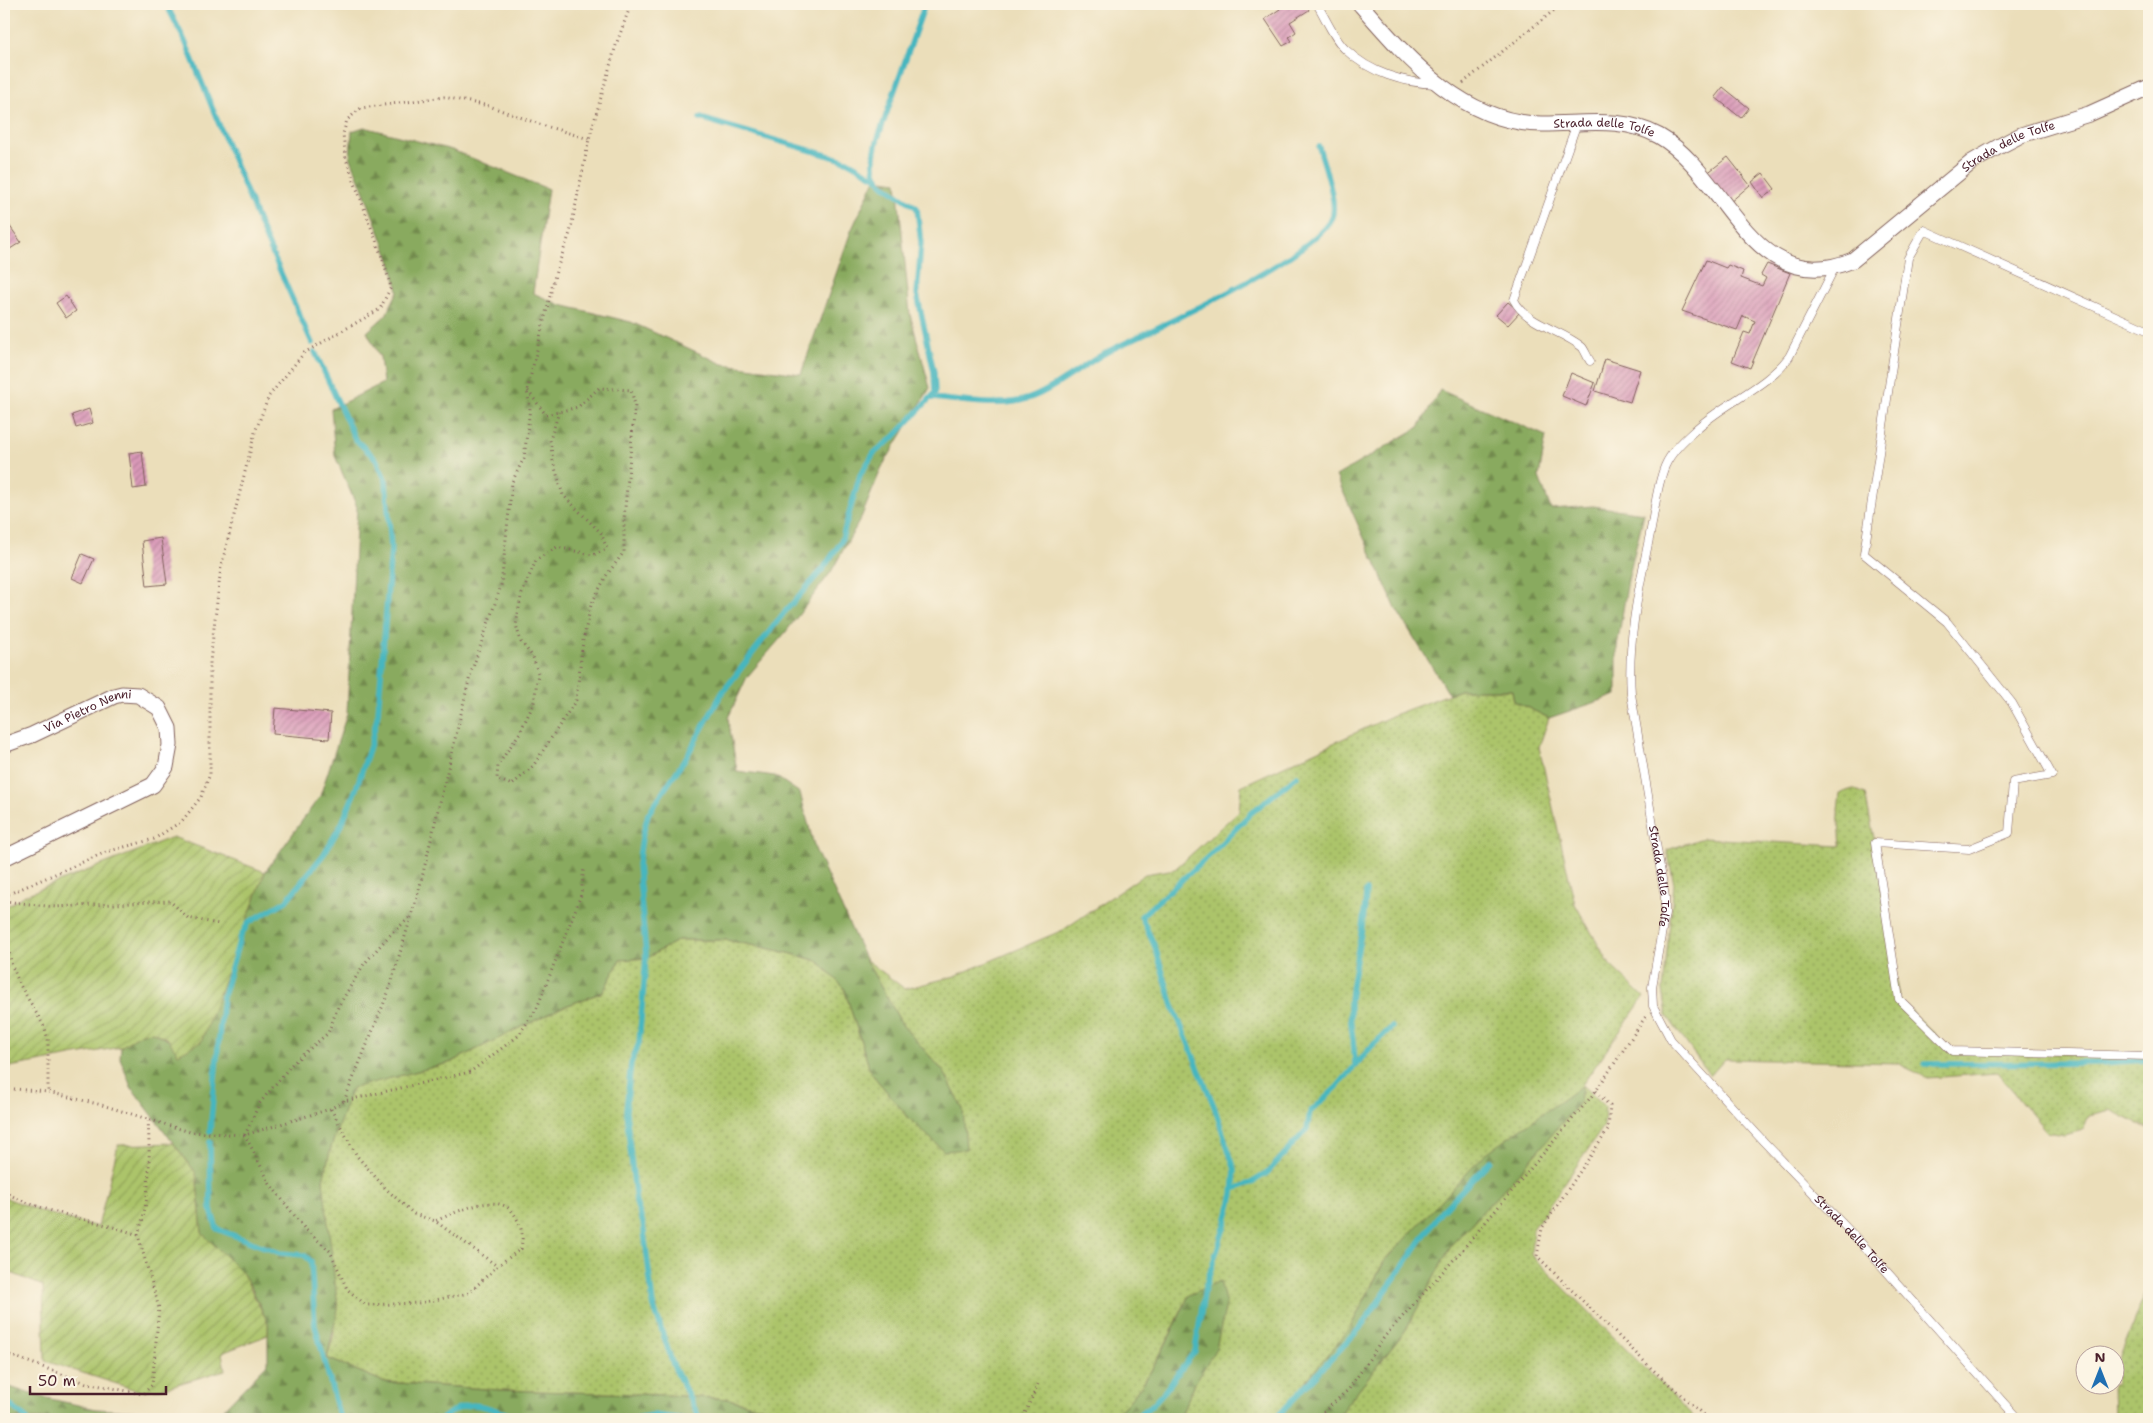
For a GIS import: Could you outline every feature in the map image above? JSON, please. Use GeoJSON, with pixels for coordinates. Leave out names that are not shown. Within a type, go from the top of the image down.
{"type":"FeatureCollection","features":[{"type":"Feature","properties":{"kind":"street","name":"Strada delle Tolfe"},"geometry":{"type":"LineString","coordinates":[[1360,4],[1401,50],[1445,88],[1479,110],[1509,122],[1544,124],[1608,122],[1645,130],[1660,137],[1675,148],[1701,175],[1750,237],[1774,256],[1797,266],[1817,269],[1835,268],[1853,260],[1972,162],[1998,147],[2021,135],[2089,114],[2149,87]]}},
{"type":"Feature","properties":{"kind":"street","name":"Via Pietro Nenni"},"geometry":{"type":"LineString","coordinates":[[4,745],[32,735],[122,694],[146,698],[159,708],[166,720],[170,736],[166,767],[153,785],[4,858]]}},
{"type":"Feature","properties":{"kind":"lane"},"geometry":{"type":"LineString","coordinates":[[1317,4],[1345,50],[1391,77],[1411,83],[1445,88]]}},
{"type":"Feature","properties":{"kind":"lane"},"geometry":{"type":"LineString","coordinates":[[1577,123],[1514,300],[1517,307],[1529,316],[1583,348],[1590,361]]}},
{"type":"Feature","properties":{"kind":"lane"},"geometry":{"type":"LineString","coordinates":[[2149,331],[1924,230],[1908,258],[1864,554],[1947,622],[2012,703],[2052,775],[2012,782],[2008,832],[1969,849],[1875,842],[1899,999],[1952,1051],[2149,1056]]}},
{"type":"Feature","properties":{"kind":"lane","name":"Strada delle Tolfe"},"geometry":{"type":"LineString","coordinates":[[1835,268],[1789,357],[1780,368],[1721,408],[1694,430],[1670,456],[1660,482],[1631,630],[1629,668],[1631,694],[1666,897],[1652,987],[1653,1006],[1671,1040],[1698,1071],[1863,1245],[2018,1419]]}},
{"type":"Feature","properties":{"kind":"path"},"geometry":{"type":"LineString","coordinates":[[344,1101],[388,993],[420,890],[470,676],[500,586],[512,482],[524,458],[530,408],[527,391],[556,271],[570,233],[589,139],[616,45],[631,4]]}},
{"type":"Feature","properties":{"kind":"path"},"geometry":{"type":"LineString","coordinates":[[1445,88],[1481,70],[1562,4]]}},
{"type":"Feature","properties":{"kind":"path"},"geometry":{"type":"LineString","coordinates":[[4,896],[106,852],[154,839],[182,821],[201,797],[210,774],[210,662],[220,567],[255,432],[269,396],[304,353],[380,309],[391,288],[382,256],[346,159],[343,134],[347,120],[361,108],[444,97],[489,106],[542,126],[589,139]]}},
{"type":"Feature","properties":{"kind":"path"},"geometry":{"type":"LineString","coordinates":[[527,391],[546,415],[578,407],[599,388],[631,390],[635,405],[624,518],[624,552],[606,576],[591,605],[583,641],[576,700],[533,766],[512,785],[497,779],[498,765],[519,734],[534,703],[538,673],[533,657],[521,642],[516,625],[521,596],[536,560],[557,547],[593,555],[607,549],[601,533],[563,495],[552,461],[550,440],[559,412]]}},
{"type":"Feature","properties":{"kind":"path"},"geometry":{"type":"LineString","coordinates":[[4,1088],[48,1092],[148,1118],[190,1132],[245,1135],[330,1109],[344,1101],[470,1072],[518,1036],[537,1008],[581,895],[584,866]]}},
{"type":"Feature","properties":{"kind":"path"},"geometry":{"type":"LineString","coordinates":[[245,1135],[259,1104],[292,1063],[328,1033],[338,1007],[364,964],[387,938],[409,919],[420,890]]}},
{"type":"Feature","properties":{"kind":"path"},"geometry":{"type":"LineString","coordinates":[[4,901],[55,907],[170,901],[188,918],[220,924]]}},
{"type":"Feature","properties":{"kind":"path"},"geometry":{"type":"LineString","coordinates":[[4,929],[12,966],[20,986],[45,1028],[48,1040],[48,1092]]}},
{"type":"Feature","properties":{"kind":"path"},"geometry":{"type":"LineString","coordinates":[[1316,1419],[1349,1389],[1385,1336],[1458,1255],[1596,1090],[1653,1006]]}},
{"type":"Feature","properties":{"kind":"path"},"geometry":{"type":"LineString","coordinates":[[1596,1090],[1610,1106],[1608,1130],[1542,1228],[1537,1256],[1651,1368],[1708,1419]]}},
{"type":"Feature","properties":{"kind":"path"},"geometry":{"type":"LineString","coordinates":[[330,1109],[357,1156],[386,1189],[414,1214],[435,1221],[497,1266]]}},
{"type":"Feature","properties":{"kind":"path"},"geometry":{"type":"LineString","coordinates":[[4,1353],[86,1383],[143,1394],[152,1386],[159,1308],[138,1235],[146,1211],[150,1168],[148,1118]]}},
{"type":"Feature","properties":{"kind":"path"},"geometry":{"type":"LineString","coordinates":[[245,1135],[270,1184],[305,1229],[330,1251],[347,1289],[366,1305],[420,1303],[469,1293],[497,1266],[521,1249],[524,1232],[514,1212],[497,1203],[475,1205],[435,1221]]}},
{"type":"Feature","properties":{"kind":"path"},"geometry":{"type":"LineString","coordinates":[[4,1192],[20,1200],[109,1224],[138,1235]]}},
{"type":"Feature","properties":{"kind":"path"},"geometry":{"type":"LineString","coordinates":[[1032,1419],[1025,1413],[1039,1382]]}},
{"type":"Feature","properties":{"kind":"green space"},"geometry":{"type":"Polygon","coordinates":[[[364,127],[452,150],[548,189],[533,293],[561,305],[631,322],[723,364],[801,374],[851,231],[875,179],[897,182],[910,314],[930,388],[882,467],[861,518],[831,572],[785,633],[747,677],[728,718],[737,771],[775,776],[800,793],[815,849],[865,959],[903,1026],[944,1072],[963,1109],[966,1149],[944,1151],[910,1119],[871,1073],[844,988],[818,961],[727,940],[678,940],[647,958],[620,960],[603,992],[560,1008],[449,1063],[352,1088],[331,1147],[323,1180],[338,1309],[327,1358],[384,1382],[500,1390],[667,1395],[728,1399],[808,1419],[4,1419],[4,1385],[37,1396],[96,1409],[217,1416],[268,1363],[268,1323],[252,1289],[243,1274],[202,1233],[196,1173],[131,1087],[120,1058],[121,1047],[141,1033],[153,1032],[168,1040],[201,1042],[265,872],[320,796],[347,714],[357,507],[335,456],[331,409],[383,383],[380,357],[367,332],[386,315],[398,291],[392,265],[350,156],[352,131],[364,127]]]}},
{"type":"Feature","properties":{"kind":"green space"},"geometry":{"type":"Polygon","coordinates":[[[1440,390],[1546,436],[1539,477],[1551,509],[1593,506],[1644,513],[1628,580],[1617,647],[1617,695],[1549,718],[1514,701],[1512,690],[1460,690],[1449,694],[1396,609],[1336,476],[1419,427],[1440,390]]]}},
{"type":"Feature","properties":{"kind":"green space"},"geometry":{"type":"Polygon","coordinates":[[[1460,690],[1512,690],[1514,701],[1549,718],[1539,747],[1575,904],[1610,965],[1644,997],[1582,1085],[1605,1107],[1604,1126],[1533,1229],[1531,1255],[1696,1419],[1335,1419],[1405,1331],[1452,1244],[1528,1163],[1580,1101],[1582,1086],[1385,1259],[1350,1328],[1287,1406],[1269,1419],[1179,1419],[1195,1383],[1189,1295],[1146,1379],[1122,1408],[1109,1419],[808,1419],[728,1399],[667,1395],[500,1390],[384,1382],[327,1358],[334,1334],[323,1180],[331,1147],[351,1088],[449,1063],[560,1008],[603,992],[620,960],[647,958],[678,940],[727,940],[818,961],[844,988],[871,1073],[910,1119],[944,1072],[903,1026],[865,959],[905,989],[955,976],[1063,930],[1145,874],[1175,869],[1239,811],[1241,786],[1396,714],[1460,690]]]}},
{"type":"Feature","properties":{"kind":"green space"},"geometry":{"type":"Polygon","coordinates":[[[1853,789],[1865,794],[1875,843],[1899,999],[1952,1051],[2149,1056],[2149,1129],[2111,1110],[2089,1115],[2083,1130],[2065,1135],[2047,1132],[1997,1073],[1927,1078],[1897,1063],[1725,1059],[1710,1076],[1667,1016],[1663,990],[1674,884],[1667,850],[1703,838],[1841,846],[1838,810],[1840,793],[1853,789]]]}},
{"type":"Feature","properties":{"kind":"green space"},"geometry":{"type":"Polygon","coordinates":[[[173,837],[265,872],[201,1042],[178,1054],[168,1039],[153,1032],[141,1033],[121,1047],[4,1068],[4,908],[25,895],[173,837]]]}},
{"type":"Feature","properties":{"kind":"green space"},"geometry":{"type":"Polygon","coordinates":[[[1582,1086],[1580,1101],[1528,1163],[1452,1244],[1405,1331],[1335,1419],[1276,1419],[1282,1415],[1310,1376],[1350,1328],[1385,1260],[1485,1154],[1582,1086]]]}},
{"type":"Feature","properties":{"kind":"green space"},"geometry":{"type":"Polygon","coordinates":[[[173,1143],[196,1173],[202,1233],[243,1274],[268,1323],[268,1335],[222,1353],[225,1370],[161,1389],[139,1391],[45,1361],[43,1286],[4,1270],[4,1197],[42,1212],[98,1227],[118,1145],[173,1143]]]}},
{"type":"Feature","properties":{"kind":"green space"},"geometry":{"type":"Polygon","coordinates":[[[1220,1281],[1226,1305],[1216,1348],[1195,1383],[1179,1419],[1109,1419],[1135,1395],[1146,1379],[1166,1345],[1189,1295],[1220,1281]]]}},
{"type":"Feature","properties":{"kind":"green space"},"geometry":{"type":"Polygon","coordinates":[[[2149,1283],[2149,1419],[2113,1419],[2112,1396],[2126,1396],[2126,1346],[2124,1346],[2149,1283]]]}},
{"type":"Feature","properties":{"kind":"building"},"geometry":{"type":"Polygon","coordinates":[[[1277,4],[1305,4],[1309,10],[1290,22],[1296,32],[1289,37],[1292,41],[1283,46],[1265,19],[1280,9],[1277,4]]]}},
{"type":"Feature","properties":{"kind":"building"},"geometry":{"type":"Polygon","coordinates":[[[1723,87],[1749,108],[1741,118],[1715,97],[1723,87]]]}},
{"type":"Feature","properties":{"kind":"building"},"geometry":{"type":"Polygon","coordinates":[[[1728,157],[1750,185],[1729,203],[1706,174],[1728,157]]]}},
{"type":"Feature","properties":{"kind":"building"},"geometry":{"type":"Polygon","coordinates":[[[1763,173],[1775,189],[1763,198],[1752,182],[1763,173]]]}},
{"type":"Feature","properties":{"kind":"building"},"geometry":{"type":"Polygon","coordinates":[[[4,218],[21,242],[10,249],[4,240],[4,218]]]}},
{"type":"Feature","properties":{"kind":"building"},"geometry":{"type":"Polygon","coordinates":[[[1706,260],[1726,268],[1728,265],[1743,271],[1741,278],[1762,286],[1766,278],[1761,275],[1767,264],[1790,273],[1750,368],[1732,361],[1744,332],[1750,334],[1755,321],[1743,316],[1737,330],[1682,311],[1706,260]]]}},
{"type":"Feature","properties":{"kind":"building"},"geometry":{"type":"Polygon","coordinates":[[[66,296],[76,311],[66,318],[56,303],[66,296]]]}},
{"type":"Feature","properties":{"kind":"building"},"geometry":{"type":"Polygon","coordinates":[[[1508,302],[1520,312],[1508,325],[1496,315],[1508,302]]]}},
{"type":"Feature","properties":{"kind":"building"},"geometry":{"type":"Polygon","coordinates":[[[1605,359],[1640,370],[1630,402],[1595,391],[1605,359]]]}},
{"type":"Feature","properties":{"kind":"building"},"geometry":{"type":"Polygon","coordinates":[[[1571,373],[1595,383],[1586,406],[1562,396],[1571,373]]]}},
{"type":"Feature","properties":{"kind":"building"},"geometry":{"type":"Polygon","coordinates":[[[89,409],[93,423],[76,428],[72,415],[89,409]]]}},
{"type":"Feature","properties":{"kind":"building"},"geometry":{"type":"Polygon","coordinates":[[[142,451],[146,487],[133,489],[129,453],[142,451]]]}},
{"type":"Feature","properties":{"kind":"building"},"geometry":{"type":"Polygon","coordinates":[[[161,538],[167,584],[147,586],[142,541],[161,538]]]}},
{"type":"Feature","properties":{"kind":"building"},"geometry":{"type":"Polygon","coordinates":[[[82,554],[94,559],[83,583],[72,578],[82,554]]]}},
{"type":"Feature","properties":{"kind":"building"},"geometry":{"type":"Polygon","coordinates":[[[275,708],[331,713],[329,739],[273,734],[275,708]]]}},
{"type":"Feature","properties":{"kind":"waterway"},"geometry":{"type":"LineString","coordinates":[[166,4],[185,41],[265,237],[312,343]]}},
{"type":"Feature","properties":{"kind":"waterway"},"geometry":{"type":"LineString","coordinates":[[700,1419],[673,1365],[653,1304],[643,1223],[636,1203],[626,1111],[631,1063],[639,1043],[646,955],[638,865],[642,838],[648,814],[687,756],[722,693],[783,614],[823,569],[841,542],[860,475],[874,453],[894,437],[935,393],[934,372],[917,294],[921,243],[917,208],[887,188],[876,175],[874,166],[874,154],[878,138],[925,4]]}},
{"type":"Feature","properties":{"kind":"waterway"},"geometry":{"type":"LineString","coordinates":[[700,118],[847,161],[877,178]]}},
{"type":"Feature","properties":{"kind":"waterway"},"geometry":{"type":"LineString","coordinates":[[930,398],[997,403],[1023,400],[1035,396],[1109,351],[1230,291],[1295,253],[1318,234],[1332,217],[1332,193],[1319,147]]}},
{"type":"Feature","properties":{"kind":"waterway"},"geometry":{"type":"LineString","coordinates":[[210,1131],[223,996],[240,938],[248,923],[286,901],[324,854],[342,823],[356,789],[371,743],[378,713],[391,548],[386,481],[376,459],[355,439],[315,352]]}},
{"type":"Feature","properties":{"kind":"waterway"},"geometry":{"type":"LineString","coordinates":[[1133,1419],[1151,1406],[1164,1392],[1195,1351],[1205,1288],[1226,1222],[1233,1194],[1235,1170],[1214,1106],[1173,1006],[1155,947],[1141,916],[1210,855],[1251,813],[1297,776]]}},
{"type":"Feature","properties":{"kind":"waterway"},"geometry":{"type":"LineString","coordinates":[[1355,1066],[1350,1001],[1364,919],[1366,891]]}},
{"type":"Feature","properties":{"kind":"waterway"},"geometry":{"type":"LineString","coordinates":[[1234,1189],[1251,1183],[1267,1173],[1307,1129],[1310,1112],[1337,1087],[1372,1046],[1392,1027]]}},
{"type":"Feature","properties":{"kind":"waterway"},"geometry":{"type":"LineString","coordinates":[[1925,1064],[2102,1063],[2149,1060]]}},
{"type":"Feature","properties":{"kind":"waterway"},"geometry":{"type":"LineString","coordinates":[[210,1142],[211,1210],[217,1229],[280,1253],[304,1255],[311,1261],[315,1325],[340,1419]]}},
{"type":"Feature","properties":{"kind":"waterway"},"geometry":{"type":"LineString","coordinates":[[1275,1419],[1360,1328],[1440,1213],[1490,1161]]}},
{"type":"Feature","properties":{"kind":"waterway"},"geometry":{"type":"LineString","coordinates":[[4,1400],[27,1419]]}},
{"type":"Feature","properties":{"kind":"waterway"},"geometry":{"type":"LineString","coordinates":[[442,1419],[453,1410],[474,1405],[484,1406],[526,1419]]}},
{"type":"Feature","properties":{"kind":"waterway"},"geometry":{"type":"LineString","coordinates":[[633,1419],[653,1415],[683,1419]]}}]}
